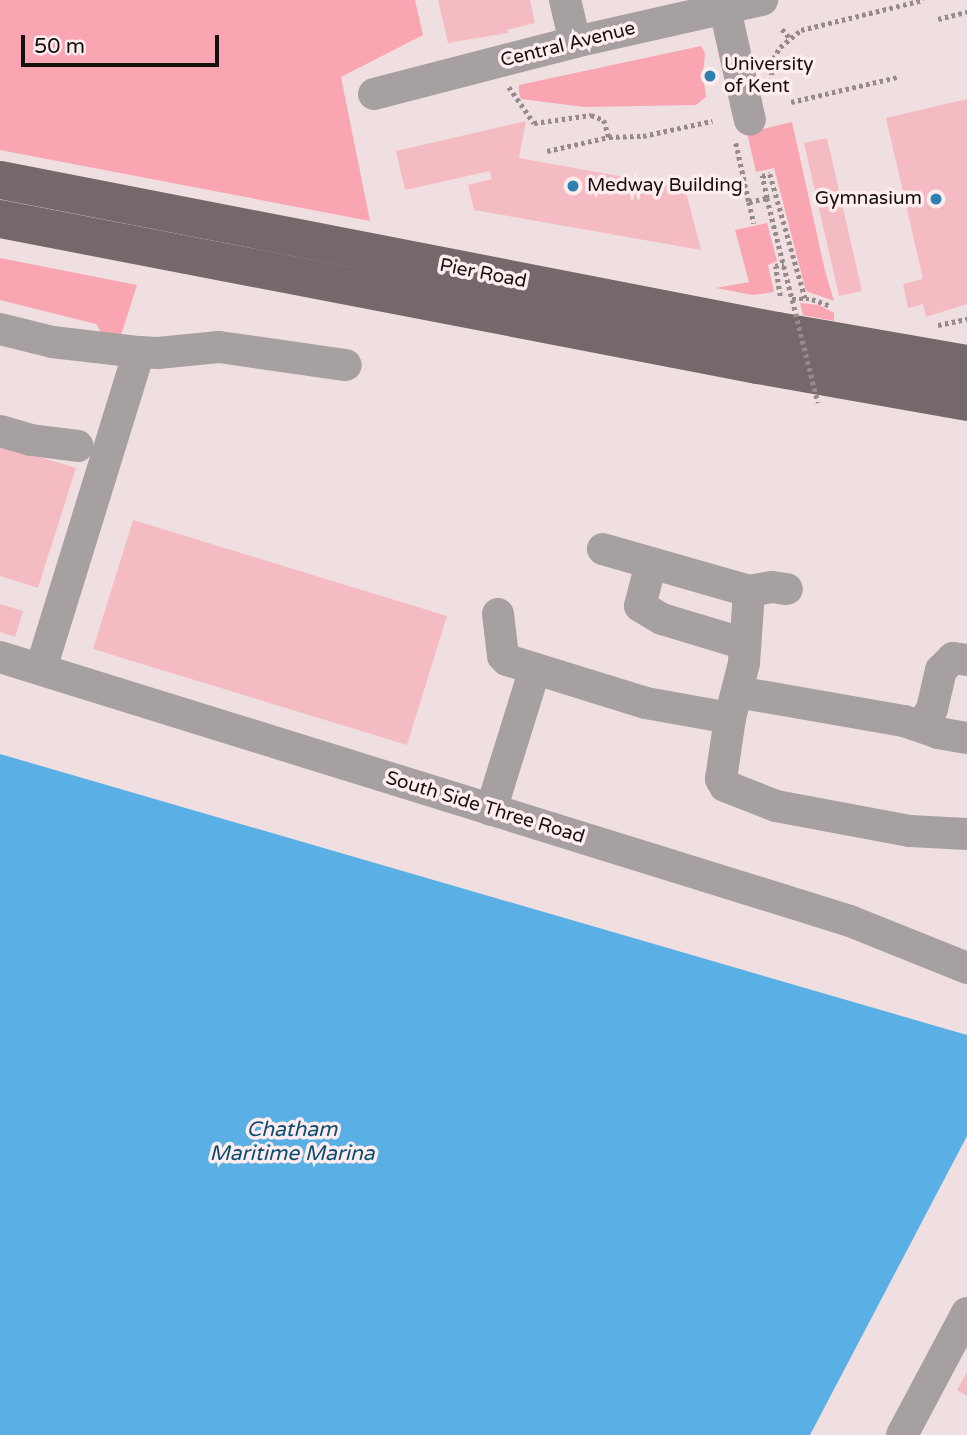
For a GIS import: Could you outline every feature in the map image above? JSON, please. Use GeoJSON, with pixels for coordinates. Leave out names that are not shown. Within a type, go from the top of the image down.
{"type":"FeatureCollection","features":[{"type":"Feature","properties":{"kind":"main road","name":"Pier Road"},"geometry":{"type":"LineString","coordinates":[[0,180],[777,331],[967,364]]}},
{"type":"Feature","properties":{"kind":"main road","name":"Pier Road"},"geometry":{"type":"LineString","coordinates":[[0,219],[758,365],[967,402]]}},
{"type":"Feature","properties":{"kind":"street"},"geometry":{"type":"LineString","coordinates":[[565,0],[575,42]]}},
{"type":"Feature","properties":{"kind":"street","name":"Central Avenue"},"geometry":{"type":"LineString","coordinates":[[374,94],[724,4],[762,0]]}},
{"type":"Feature","properties":{"kind":"street"},"geometry":{"type":"LineString","coordinates":[[724,4],[743,118]]}},
{"type":"Feature","properties":{"kind":"street"},"geometry":{"type":"LineString","coordinates":[[0,329],[52,342],[139,352],[158,353],[219,346],[346,365]]}},
{"type":"Feature","properties":{"kind":"street"},"geometry":{"type":"LineString","coordinates":[[41,669],[139,352]]}},
{"type":"Feature","properties":{"kind":"street"},"geometry":{"type":"LineString","coordinates":[[0,431],[31,440],[78,446]]}},
{"type":"Feature","properties":{"kind":"street"},"geometry":{"type":"LineString","coordinates":[[603,549],[749,591],[772,587],[787,589]]}},
{"type":"Feature","properties":{"kind":"street"},"geometry":{"type":"LineString","coordinates":[[651,563],[640,606],[662,619],[745,644]]}},
{"type":"Feature","properties":{"kind":"street"},"geometry":{"type":"LineString","coordinates":[[749,591],[744,663],[733,705],[721,779],[725,786],[754,800],[785,808],[910,831],[967,834]]}},
{"type":"Feature","properties":{"kind":"street"},"geometry":{"type":"LineString","coordinates":[[498,614],[503,656],[535,669],[646,703],[733,705],[922,726],[967,738]]}},
{"type":"Feature","properties":{"kind":"street","name":"South Side Three Road"},"geometry":{"type":"LineString","coordinates":[[0,657],[850,921],[967,968]]}},
{"type":"Feature","properties":{"kind":"street"},"geometry":{"type":"LineString","coordinates":[[922,726],[932,709],[941,670],[953,657],[967,660]]}},
{"type":"Feature","properties":{"kind":"street"},"geometry":{"type":"LineString","coordinates":[[491,810],[535,669]]}},
{"type":"Feature","properties":{"kind":"street"},"geometry":{"type":"LineString","coordinates":[[902,1435],[967,1313]]}},
{"type":"Feature","properties":{"kind":"path"},"geometry":{"type":"LineString","coordinates":[[772,80],[773,59],[789,37],[801,30],[923,0]]}},
{"type":"Feature","properties":{"kind":"path"},"geometry":{"type":"LineString","coordinates":[[938,19],[967,12]]}},
{"type":"Feature","properties":{"kind":"path"},"geometry":{"type":"LineString","coordinates":[[782,29],[789,37]]}},
{"type":"Feature","properties":{"kind":"path"},"geometry":{"type":"LineString","coordinates":[[492,64],[534,123],[592,115],[604,120],[609,137]]}},
{"type":"Feature","properties":{"kind":"path"},"geometry":{"type":"LineString","coordinates":[[791,102],[898,77]]}},
{"type":"Feature","properties":{"kind":"path"},"geometry":{"type":"LineString","coordinates":[[743,118],[749,202],[754,223]]}},
{"type":"Feature","properties":{"kind":"path"},"geometry":{"type":"LineString","coordinates":[[547,151],[609,137],[643,136],[712,121]]}},
{"type":"Feature","properties":{"kind":"path"},"geometry":{"type":"LineString","coordinates":[[805,299],[770,174],[762,176],[818,403]]}},
{"type":"Feature","properties":{"kind":"path"},"geometry":{"type":"LineString","coordinates":[[749,202],[767,198]]}},
{"type":"Feature","properties":{"kind":"path"},"geometry":{"type":"LineString","coordinates":[[780,296],[775,266],[784,264]]}},
{"type":"Feature","properties":{"kind":"shaded area"},"geometry":{"type":"Polygon","coordinates":[[[0,0],[415,0],[423,35],[341,77],[370,221],[0,150],[0,0]]]}},
{"type":"Feature","properties":{"kind":"shaded area"},"geometry":{"type":"Polygon","coordinates":[[[701,46],[705,53],[703,75],[706,97],[696,105],[584,107],[521,99],[519,93],[519,85],[701,46]]]}},
{"type":"Feature","properties":{"kind":"shaded area"},"geometry":{"type":"Polygon","coordinates":[[[792,122],[834,301],[806,291],[774,168],[756,172],[747,133],[792,122]]]}},
{"type":"Feature","properties":{"kind":"shaded area"},"geometry":{"type":"Polygon","coordinates":[[[767,223],[777,261],[768,265],[774,292],[753,295],[716,288],[749,282],[735,230],[767,223]]]}},
{"type":"Feature","properties":{"kind":"shaded area"},"geometry":{"type":"Polygon","coordinates":[[[0,258],[137,285],[121,335],[101,332],[96,324],[0,300],[0,258]]]}},
{"type":"Feature","properties":{"kind":"shaded area"},"geometry":{"type":"Polygon","coordinates":[[[800,303],[819,305],[834,313],[834,321],[803,315],[800,303]]]}},
{"type":"Feature","properties":{"kind":"water","name":"Chatham Maritime Marina"},"geometry":{"type":"Polygon","coordinates":[[[0,754],[967,1035],[967,1136],[810,1435],[0,1435],[0,754]]]}},
{"type":"Feature","properties":{"kind":"building"},"geometry":{"type":"Polygon","coordinates":[[[438,0],[530,0],[535,23],[507,30],[508,33],[448,43],[438,0]]]}},
{"type":"Feature","properties":{"kind":"building","name":"Gymnasium"},"geometry":{"type":"Polygon","coordinates":[[[967,99],[967,304],[926,317],[923,304],[908,308],[903,284],[923,279],[886,118],[967,99]]]}},
{"type":"Feature","properties":{"kind":"building","name":"Medway Building"},"geometry":{"type":"Polygon","coordinates":[[[526,121],[519,158],[685,188],[701,250],[474,210],[468,185],[492,179],[490,171],[405,190],[396,151],[526,121]]]}},
{"type":"Feature","properties":{"kind":"building"},"geometry":{"type":"Polygon","coordinates":[[[827,138],[862,291],[839,296],[804,143],[827,138]]]}},
{"type":"Feature","properties":{"kind":"building"},"geometry":{"type":"Polygon","coordinates":[[[0,445],[76,468],[38,588],[0,576],[0,445]]]}},
{"type":"Feature","properties":{"kind":"building"},"geometry":{"type":"Polygon","coordinates":[[[133,520],[447,616],[407,745],[93,649],[133,520]]]}},
{"type":"Feature","properties":{"kind":"building"},"geometry":{"type":"Polygon","coordinates":[[[0,604],[23,611],[15,637],[0,632],[0,604]]]}},
{"type":"Feature","properties":{"kind":"building"},"geometry":{"type":"Polygon","coordinates":[[[967,1372],[967,1396],[957,1390],[967,1372]]]}},
{"type":"Feature","properties":{"kind":"place","name":"University of Kent"},"geometry":{"type":"Point","coordinates":[710,76]}},
{"type":"Feature","properties":{"kind":"place","name":"Medway Building"},"geometry":{"type":"Point","coordinates":[573,186]}},
{"type":"Feature","properties":{"kind":"place","name":"Gymnasium"},"geometry":{"type":"Point","coordinates":[936,199]}}]}
